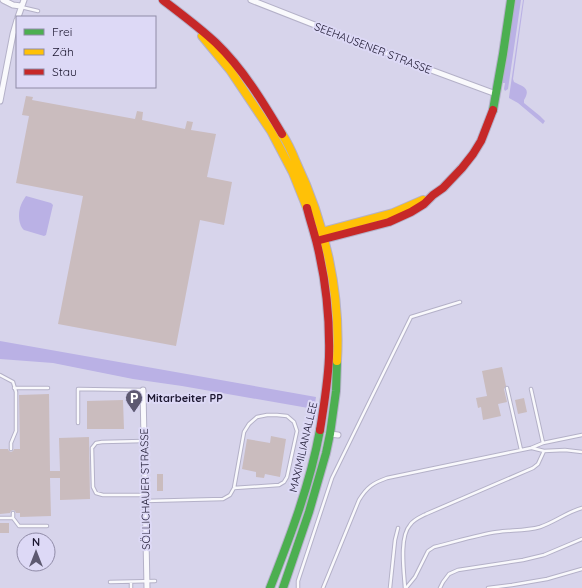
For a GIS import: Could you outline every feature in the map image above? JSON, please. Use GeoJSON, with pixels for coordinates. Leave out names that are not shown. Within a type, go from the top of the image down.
{"type":"FeatureCollection","features":[{"type":"Feature","properties":{"kind":"main road","name":"MAXIMILIANALLEE"},"geometry":{"type":"LineString","coordinates":[[163,0],[196,24],[224,52],[252,86],[268,109],[300,169],[324,235],[334,289],[337,323],[338,373],[334,434],[283,588]]}},
{"type":"Feature","properties":{"kind":"main road"},"geometry":{"type":"LineString","coordinates":[[315,238],[393,212],[433,196],[462,168],[481,141],[493,110],[511,0]]}},
{"type":"Feature","properties":{"kind":"main road","name":"MAXIMILIANALLEE"},"geometry":{"type":"LineString","coordinates":[[186,18],[233,74],[272,132],[284,155],[304,202],[315,238],[325,288],[329,350],[326,402],[321,431],[307,486],[270,588]]}},
{"type":"Feature","properties":{"kind":"street"},"geometry":{"type":"LineString","coordinates":[[3,0],[21,6]]}},
{"type":"Feature","properties":{"kind":"street"},"geometry":{"type":"LineString","coordinates":[[18,16],[24,0]]}},
{"type":"Feature","properties":{"kind":"street","name":"SEEHAUSENER STRASSE"},"geometry":{"type":"LineString","coordinates":[[251,0],[404,60],[496,94]]}},
{"type":"Feature","properties":{"kind":"street"},"geometry":{"type":"LineString","coordinates":[[0,101],[16,24]]}},
{"type":"Feature","properties":{"kind":"street","name":"SÖLLICHAUER STRASSE"},"geometry":{"type":"LineString","coordinates":[[143,390],[147,588]]}},
{"type":"Feature","properties":{"kind":"lane"},"geometry":{"type":"LineString","coordinates":[[21,6],[38,11]]}},
{"type":"Feature","properties":{"kind":"lane"},"geometry":{"type":"LineString","coordinates":[[298,588],[298,581],[332,478],[411,316],[460,302]]}},
{"type":"Feature","properties":{"kind":"lane"},"geometry":{"type":"LineString","coordinates":[[0,375],[13,382],[16,392],[16,431],[11,443],[11,449]]}},
{"type":"Feature","properties":{"kind":"lane"},"geometry":{"type":"LineString","coordinates":[[14,388],[48,388]]}},
{"type":"Feature","properties":{"kind":"lane"},"geometry":{"type":"LineString","coordinates":[[507,388],[521,450]]}},
{"type":"Feature","properties":{"kind":"lane"},"geometry":{"type":"LineString","coordinates":[[78,423],[78,389],[143,390]]}},
{"type":"Feature","properties":{"kind":"lane"},"geometry":{"type":"LineString","coordinates":[[531,389],[543,443]]}},
{"type":"Feature","properties":{"kind":"lane"},"geometry":{"type":"LineString","coordinates":[[145,501],[223,499],[230,495],[234,488],[244,432],[249,424],[257,417],[267,415],[287,416],[294,422],[297,431],[287,477],[284,482],[279,485],[234,488]]}},
{"type":"Feature","properties":{"kind":"lane"},"geometry":{"type":"LineString","coordinates":[[324,588],[359,500],[364,492],[377,481],[531,448],[543,443],[582,435]]}},
{"type":"Feature","properties":{"kind":"lane"},"geometry":{"type":"LineString","coordinates":[[144,441],[102,442],[96,443],[92,448],[93,487],[96,493],[103,495],[145,495]]}},
{"type":"Feature","properties":{"kind":"lane"},"geometry":{"type":"LineString","coordinates":[[531,448],[544,451],[570,450],[582,452]]}},
{"type":"Feature","properties":{"kind":"lane"},"geometry":{"type":"LineString","coordinates":[[405,588],[403,552],[405,534],[409,525],[432,511],[533,468],[538,464],[544,451]]}},
{"type":"Feature","properties":{"kind":"lane"},"geometry":{"type":"LineString","coordinates":[[405,588],[415,576],[428,551],[434,547],[488,534],[535,528],[551,523],[582,508]]}},
{"type":"Feature","properties":{"kind":"lane"},"geometry":{"type":"LineString","coordinates":[[13,513],[13,518],[19,526],[47,526]]}},
{"type":"Feature","properties":{"kind":"lane"},"geometry":{"type":"LineString","coordinates":[[0,518],[13,518]]}},
{"type":"Feature","properties":{"kind":"lane"},"geometry":{"type":"LineString","coordinates":[[390,588],[395,540],[398,528]]}},
{"type":"Feature","properties":{"kind":"lane"},"geometry":{"type":"LineString","coordinates":[[440,588],[449,574],[458,570],[523,560],[544,555],[582,539]]}},
{"type":"Feature","properties":{"kind":"lane"},"geometry":{"type":"LineString","coordinates":[[488,588],[547,579],[582,570]]}},
{"type":"Feature","properties":{"kind":"lane"},"geometry":{"type":"LineString","coordinates":[[110,582],[155,581]]}},
{"type":"Feature","properties":{"kind":"lane"},"geometry":{"type":"LineString","coordinates":[[131,582],[131,588]]}},
{"type":"Feature","properties":{"kind":"shaded area"},"geometry":{"type":"Polygon","coordinates":[[[514,0],[521,0],[508,89],[505,91],[505,83],[502,83],[514,0]]]}},
{"type":"Feature","properties":{"kind":"shaded area"},"geometry":{"type":"Polygon","coordinates":[[[523,0],[513,79],[514,82],[527,90],[524,103],[545,121],[543,124],[518,103],[509,98],[523,0]]]}},
{"type":"Feature","properties":{"kind":"shaded area"},"geometry":{"type":"Polygon","coordinates":[[[26,196],[51,203],[53,205],[46,235],[44,236],[22,228],[19,218],[19,211],[26,196]]]}},
{"type":"Feature","properties":{"kind":"shaded area"},"geometry":{"type":"Polygon","coordinates":[[[0,341],[316,397],[314,409],[133,379],[53,363],[0,359],[0,341]]]}},
{"type":"Feature","properties":{"kind":"building"},"geometry":{"type":"Polygon","coordinates":[[[26,96],[33,97],[32,100],[135,119],[137,111],[143,112],[142,120],[185,129],[187,121],[193,122],[191,130],[216,134],[207,177],[232,182],[224,225],[200,220],[176,346],[58,324],[83,196],[16,183],[29,116],[22,115],[26,96]]]}},
{"type":"Feature","properties":{"kind":"building"},"geometry":{"type":"Polygon","coordinates":[[[502,367],[506,386],[504,389],[507,402],[498,404],[501,416],[483,420],[481,407],[478,408],[476,398],[487,396],[482,371],[502,367]]]}},
{"type":"Feature","properties":{"kind":"building"},"geometry":{"type":"Polygon","coordinates":[[[49,394],[50,471],[60,471],[59,438],[89,437],[90,499],[60,500],[60,478],[50,478],[51,516],[20,517],[20,513],[16,513],[13,510],[10,513],[0,514],[0,449],[8,449],[11,452],[14,449],[20,449],[19,395],[49,394]]]}},
{"type":"Feature","properties":{"kind":"building"},"geometry":{"type":"Polygon","coordinates":[[[524,398],[527,412],[518,414],[515,400],[524,398]]]}},
{"type":"Feature","properties":{"kind":"building"},"geometry":{"type":"Polygon","coordinates":[[[123,400],[124,429],[87,429],[87,401],[123,400]]]}},
{"type":"Feature","properties":{"kind":"building"},"geometry":{"type":"Polygon","coordinates":[[[271,436],[286,439],[280,477],[265,474],[264,478],[256,477],[256,472],[242,469],[247,439],[270,443],[271,436]]]}},
{"type":"Feature","properties":{"kind":"building"},"geometry":{"type":"Polygon","coordinates":[[[157,474],[163,474],[163,491],[157,491],[157,474]]]}},
{"type":"Feature","properties":{"kind":"building"},"geometry":{"type":"Polygon","coordinates":[[[0,523],[9,523],[9,533],[0,533],[0,523]]]}},
{"type":"Feature","properties":{"kind":"traffic: fast"},"geometry":{"type":"LineString","coordinates":[[493,110],[511,0]]}},
{"type":"Feature","properties":{"kind":"traffic: fast"},"geometry":{"type":"LineString","coordinates":[[283,588],[309,512],[326,453],[336,391],[337,361]]}},
{"type":"Feature","properties":{"kind":"traffic: fast"},"geometry":{"type":"LineString","coordinates":[[270,588],[305,491],[320,430]]}},
{"type":"Feature","properties":{"kind":"traffic: slow"},"geometry":{"type":"LineString","coordinates":[[202,36],[230,70],[271,131],[293,173],[307,208]]}},
{"type":"Feature","properties":{"kind":"traffic: slow"},"geometry":{"type":"LineString","coordinates":[[282,134],[290,148],[306,185],[323,234],[329,259],[336,310],[338,335],[337,361]]}},
{"type":"Feature","properties":{"kind":"traffic: slow"},"geometry":{"type":"LineString","coordinates":[[318,233],[393,213],[423,200]]}},
{"type":"Feature","properties":{"kind":"traffic: jam"},"geometry":{"type":"LineString","coordinates":[[163,0],[203,32],[226,53],[252,86],[282,134]]}},
{"type":"Feature","properties":{"kind":"traffic: jam"},"geometry":{"type":"LineString","coordinates":[[320,240],[389,222],[424,204],[443,188],[473,154],[481,141],[493,110]]}},
{"type":"Feature","properties":{"kind":"traffic: jam"},"geometry":{"type":"LineString","coordinates":[[307,208],[320,258],[328,314],[328,366],[326,394],[320,430]]}},
{"type":"Feature","properties":{"kind":"place","name":"Mitarbeiter PP"},"geometry":{"type":"Point","coordinates":[134,413]}}]}
